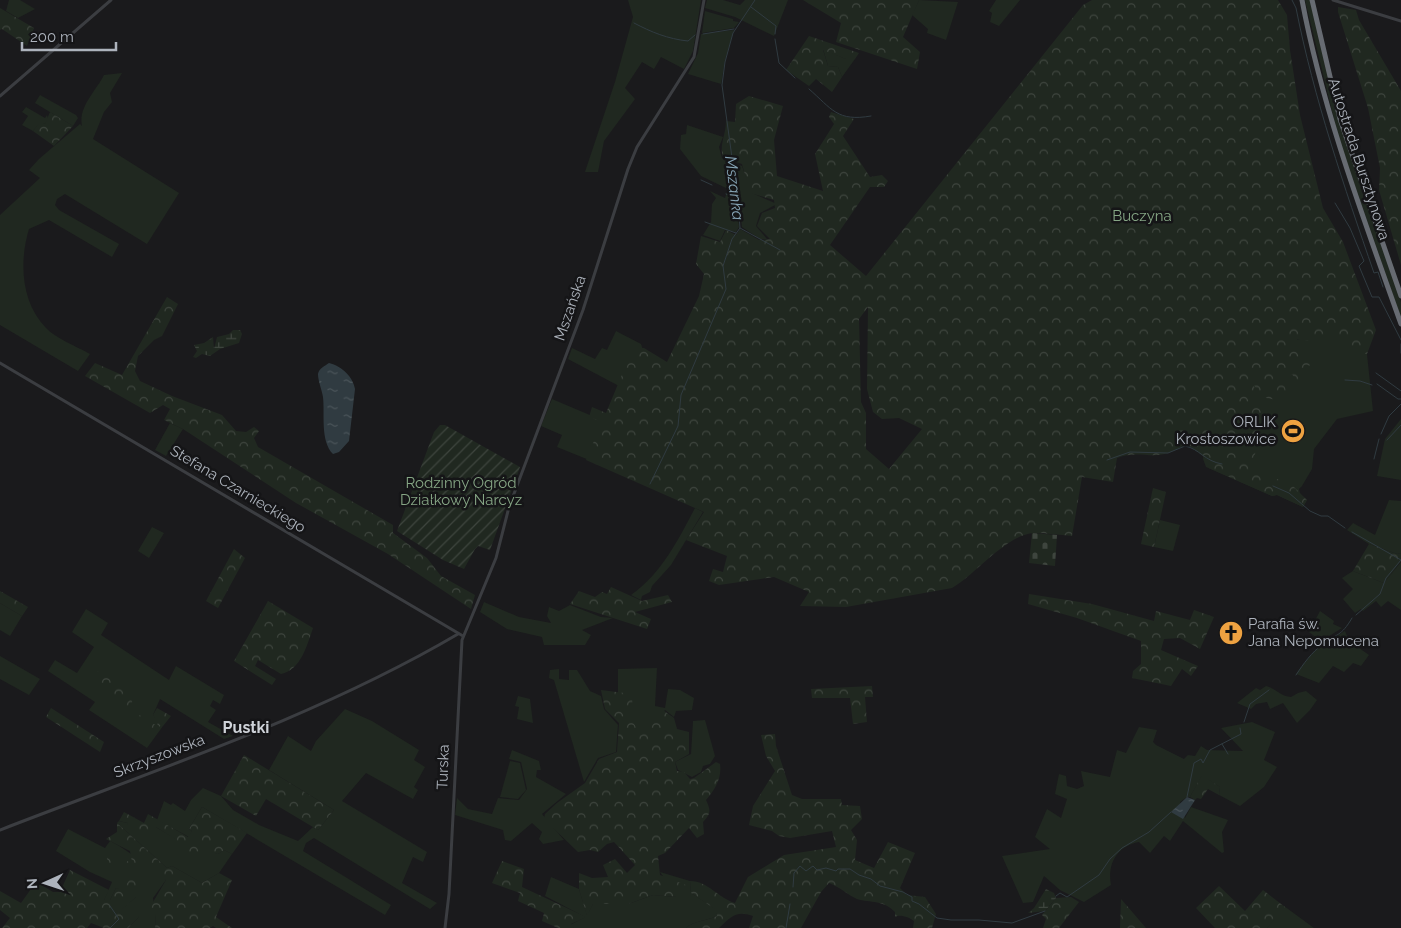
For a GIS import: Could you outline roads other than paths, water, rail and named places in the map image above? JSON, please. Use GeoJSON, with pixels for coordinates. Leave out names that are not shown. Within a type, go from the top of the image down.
{"type":"FeatureCollection","features":[{"type":"Feature","properties":{"kind":"highway","name":"Autostrada Bursztynowa"},"geometry":{"type":"LineString","coordinates":[[1302,0],[1318,73],[1334,129],[1401,324]]}},
{"type":"Feature","properties":{"kind":"highway","name":"Autostrada Bursztynowa"},"geometry":{"type":"LineString","coordinates":[[1312,0],[1343,126],[1401,296]]}},
{"type":"Feature","properties":{"kind":"street"},"geometry":{"type":"LineString","coordinates":[[0,96],[111,0]]}},
{"type":"Feature","properties":{"kind":"street","name":"Mszańska"},"geometry":{"type":"LineString","coordinates":[[463,636],[496,558],[509,506],[583,310],[628,169],[637,147],[694,57],[704,0]]}},
{"type":"Feature","properties":{"kind":"street"},"geometry":{"type":"LineString","coordinates":[[1332,0],[1401,21]]}},
{"type":"Feature","properties":{"kind":"street","name":"Stefana Czarnieckiego"},"geometry":{"type":"LineString","coordinates":[[0,363],[463,636]]}},
{"type":"Feature","properties":{"kind":"street","name":"Skrzyszowska"},"geometry":{"type":"LineString","coordinates":[[0,830],[320,705],[383,676],[458,634]]}},
{"type":"Feature","properties":{"kind":"street","name":"Turska"},"geometry":{"type":"LineString","coordinates":[[445,928],[449,899],[459,668],[463,636]]}},
{"type":"Feature","properties":{"kind":"water"},"geometry":{"type":"Polygon","coordinates":[[[329,363],[346,373],[352,380],[355,389],[349,441],[339,452],[333,454],[326,442],[323,397],[318,374],[329,363]]]}},
{"type":"Feature","properties":{"kind":"water"},"geometry":{"type":"Polygon","coordinates":[[[1187,797],[1195,800],[1183,819],[1171,812],[1187,797]]]}},
{"type":"Feature","properties":{"kind":"waterway","name":"Mszanka"},"geometry":{"type":"LineString","coordinates":[[737,194],[722,85],[725,62],[733,33],[755,0]]}},
{"type":"Feature","properties":{"kind":"waterway"},"geometry":{"type":"LineString","coordinates":[[1292,0],[1296,8],[1312,76],[1341,175],[1374,273],[1378,272],[1383,287]]}},
{"type":"Feature","properties":{"kind":"waterway"},"geometry":{"type":"LineString","coordinates":[[751,7],[776,26],[775,34]]}},
{"type":"Feature","properties":{"kind":"waterway"},"geometry":{"type":"LineString","coordinates":[[634,23],[674,39],[688,41],[695,35]]}},
{"type":"Feature","properties":{"kind":"waterway"},"geometry":{"type":"LineString","coordinates":[[703,34],[734,29]]}},
{"type":"Feature","properties":{"kind":"waterway"},"geometry":{"type":"LineString","coordinates":[[775,39],[779,63],[795,78]]}},
{"type":"Feature","properties":{"kind":"waterway"},"geometry":{"type":"LineString","coordinates":[[809,89],[836,112],[850,117],[871,116]]}},
{"type":"Feature","properties":{"kind":"waterway"},"geometry":{"type":"LineString","coordinates":[[701,180],[712,185]]}},
{"type":"Feature","properties":{"kind":"waterway"},"geometry":{"type":"LineString","coordinates":[[726,194],[731,196]]}},
{"type":"Feature","properties":{"kind":"waterway","name":"Mszanka"},"geometry":{"type":"LineString","coordinates":[[650,484],[678,426],[681,395],[726,289],[723,266],[732,239],[740,228],[738,203]]}},
{"type":"Feature","properties":{"kind":"waterway"},"geometry":{"type":"LineString","coordinates":[[1335,203],[1350,228],[1364,261],[1359,266],[1372,297],[1379,297],[1401,340]]}},
{"type":"Feature","properties":{"kind":"waterway"},"geometry":{"type":"LineString","coordinates":[[705,222],[736,233]]}},
{"type":"Feature","properties":{"kind":"waterway"},"geometry":{"type":"LineString","coordinates":[[740,228],[780,250]]}},
{"type":"Feature","properties":{"kind":"waterway"},"geometry":{"type":"LineString","coordinates":[[1401,344],[1401,353]]}},
{"type":"Feature","properties":{"kind":"waterway"},"geometry":{"type":"LineString","coordinates":[[1376,373],[1401,391]]}},
{"type":"Feature","properties":{"kind":"waterway"},"geometry":{"type":"LineString","coordinates":[[1345,380],[1360,381],[1372,385]]}},
{"type":"Feature","properties":{"kind":"waterway"},"geometry":{"type":"LineString","coordinates":[[1377,384],[1398,399],[1401,399]]}},
{"type":"Feature","properties":{"kind":"waterway"},"geometry":{"type":"LineString","coordinates":[[1381,434],[1389,416],[1401,404]]}},
{"type":"Feature","properties":{"kind":"waterway"},"geometry":{"type":"LineString","coordinates":[[1387,440],[1401,425]]}},
{"type":"Feature","properties":{"kind":"waterway"},"geometry":{"type":"LineString","coordinates":[[1374,459],[1379,439]]}},
{"type":"Feature","properties":{"kind":"waterway"},"geometry":{"type":"LineString","coordinates":[[1107,460],[1130,452],[1168,453],[1185,446],[1222,464]]}},
{"type":"Feature","properties":{"kind":"waterway"},"geometry":{"type":"LineString","coordinates":[[1273,486],[1289,493],[1310,511],[1321,516],[1328,516],[1345,528]]}},
{"type":"Feature","properties":{"kind":"waterway"},"geometry":{"type":"LineString","coordinates":[[1352,532],[1401,560]]}},
{"type":"Feature","properties":{"kind":"waterway"},"geometry":{"type":"LineString","coordinates":[[1356,615],[1380,594],[1386,578],[1401,560]]}},
{"type":"Feature","properties":{"kind":"waterway"},"geometry":{"type":"LineString","coordinates":[[1296,675],[1315,651],[1342,632],[1352,618]]}},
{"type":"Feature","properties":{"kind":"waterway"},"geometry":{"type":"LineString","coordinates":[[1244,722],[1250,704],[1269,690]]}},
{"type":"Feature","properties":{"kind":"waterway"},"geometry":{"type":"LineString","coordinates":[[1187,797],[1194,763],[1201,759],[1203,763],[1210,750],[1241,734],[1240,728]]}},
{"type":"Feature","properties":{"kind":"waterway"},"geometry":{"type":"LineString","coordinates":[[1222,744],[1228,754]]}},
{"type":"Feature","properties":{"kind":"waterway"},"geometry":{"type":"LineString","coordinates":[[1056,896],[1060,893],[1067,897],[1099,875],[1110,859],[1122,848],[1149,832],[1171,812]]}},
{"type":"Feature","properties":{"kind":"waterway"},"geometry":{"type":"LineString","coordinates":[[793,887],[794,873],[800,866],[806,871],[813,866],[817,870],[826,868],[836,871],[838,869],[850,869],[859,875],[871,879],[880,886],[903,892],[912,897],[912,901],[937,918],[1012,923],[1045,911]]}},
{"type":"Feature","properties":{"kind":"waterway"},"geometry":{"type":"LineString","coordinates":[[786,928],[790,904]]}},
{"type":"Feature","properties":{"kind":"waterway"},"geometry":{"type":"LineString","coordinates":[[110,906],[119,919],[110,928]]}},
{"type":"Feature","properties":{"kind":"place","name":"ORLIK Krostoszowice"},"geometry":{"type":"Point","coordinates":[1293,431]}},
{"type":"Feature","properties":{"kind":"place","name":"Parafia św. Jana Nepomucena"},"geometry":{"type":"Point","coordinates":[1231,633]}},
{"type":"Feature","properties":{"kind":"district","name":"Pustki"},"geometry":{"type":"Point","coordinates":[246,727]}},
{"type":"Feature","properties":{"kind":"park label","name":"Buczyna"},"geometry":{"type":"Point","coordinates":[1142,216]}},
{"type":"Feature","properties":{"kind":"park label","name":"Rodzinny Ogród Działkowy Narcyz"},"geometry":{"type":"Point","coordinates":[461,492]}}]}
